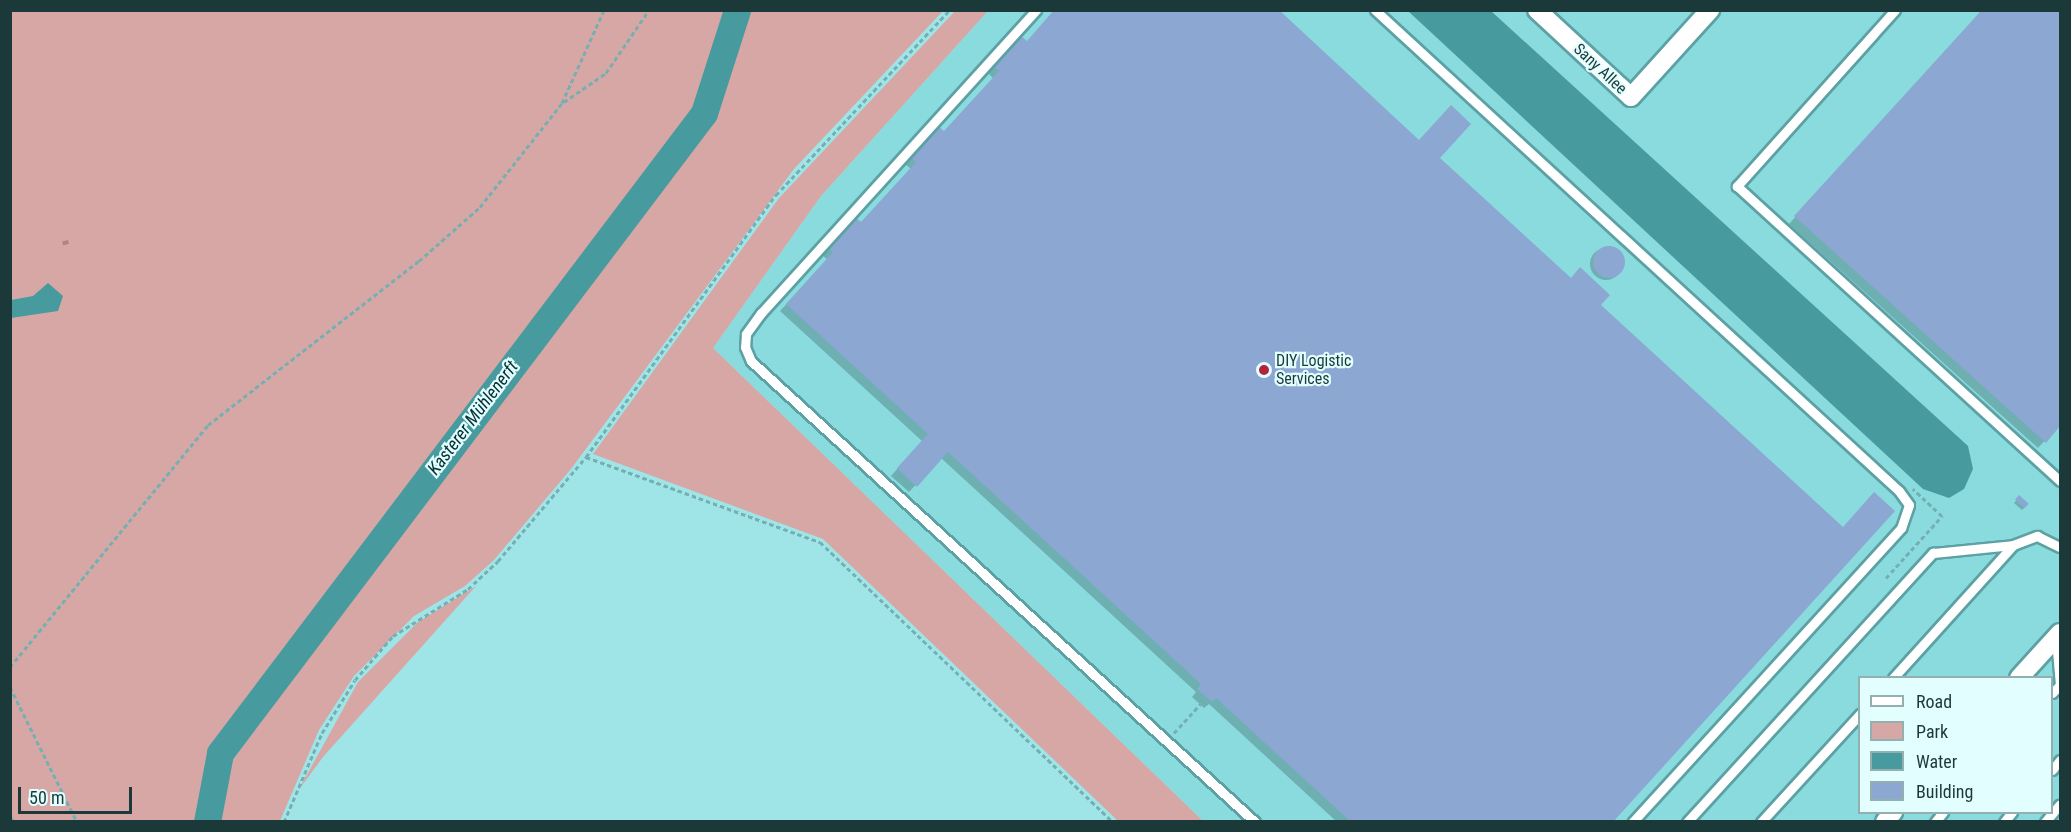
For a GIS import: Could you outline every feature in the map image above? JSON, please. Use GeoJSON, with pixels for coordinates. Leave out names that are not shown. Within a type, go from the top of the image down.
{"type":"FeatureCollection","features":[{"type":"Feature","properties":{"kind":"street","name":"Sany Allee"},"geometry":{"type":"LineString","coordinates":[[1537,10],[1631,97],[1710,10]]}},
{"type":"Feature","properties":{"kind":"street"},"geometry":{"type":"LineString","coordinates":[[2021,676],[2058,636]]}},
{"type":"Feature","properties":{"kind":"lane"},"geometry":{"type":"LineString","coordinates":[[1036,10],[761,313],[746,334],[745,348],[752,361],[1255,822]]}},
{"type":"Feature","properties":{"kind":"lane"},"geometry":{"type":"LineString","coordinates":[[1375,10],[1899,491],[1909,506],[1900,528],[1633,822]]}},
{"type":"Feature","properties":{"kind":"lane"},"geometry":{"type":"LineString","coordinates":[[1895,10],[1737,186],[2061,481]]}},
{"type":"Feature","properties":{"kind":"lane"},"geometry":{"type":"LineString","coordinates":[[1688,822],[1933,553],[2013,545],[2037,536],[2061,547]]}},
{"type":"Feature","properties":{"kind":"lane"},"geometry":{"type":"LineString","coordinates":[[1895,676],[2013,545]]}},
{"type":"Feature","properties":{"kind":"lane"},"geometry":{"type":"LineString","coordinates":[[2053,692],[2060,685],[2058,636]]}},
{"type":"Feature","properties":{"kind":"lane"},"geometry":{"type":"LineString","coordinates":[[1761,822],[1858,716]]}},
{"type":"Feature","properties":{"kind":"path"},"geometry":{"type":"LineString","coordinates":[[10,667],[208,425],[445,240],[516,166],[562,103],[604,10]]}},
{"type":"Feature","properties":{"kind":"path"},"geometry":{"type":"LineString","coordinates":[[562,103],[606,73],[650,10]]}},
{"type":"Feature","properties":{"kind":"path"},"geometry":{"type":"LineString","coordinates":[[284,822],[322,733],[355,680],[393,636],[468,589],[498,561],[586,457],[776,195],[950,10]]}},
{"type":"Feature","properties":{"kind":"path"},"geometry":{"type":"LineString","coordinates":[[586,457],[820,542],[1113,822]]}},
{"type":"Feature","properties":{"kind":"path"},"geometry":{"type":"LineString","coordinates":[[10,687],[77,822]]}},
{"type":"Feature","properties":{"kind":"path"},"geometry":{"type":"LineString","coordinates":[[1166,741],[1205,699]]}},
{"type":"Feature","properties":{"kind":"path"},"geometry":{"type":"LineString","coordinates":[[10,816],[14,822]]}},
{"type":"Feature","properties":{"kind":"shaded area"},"geometry":{"type":"Polygon","coordinates":[[[988,11],[2060,11],[2060,821],[1203,821],[713,348],[821,196],[988,11]]]}},
{"type":"Feature","properties":{"kind":"green space"},"geometry":{"type":"Polygon","coordinates":[[[956,10],[988,11],[821,196],[713,348],[1203,821],[1118,821],[823,539],[593,454],[779,198],[956,10]]]}},
{"type":"Feature","properties":{"kind":"green space"},"geometry":{"type":"Polygon","coordinates":[[[10,11],[732,11],[699,110],[218,752],[205,821],[11,821],[10,11]]]}},
{"type":"Feature","properties":{"kind":"green space"},"geometry":{"type":"Polygon","coordinates":[[[742,11],[943,11],[794,169],[571,469],[494,560],[465,586],[414,616],[354,676],[319,730],[280,821],[209,821],[223,753],[707,114],[742,11]]]}},
{"type":"Feature","properties":{"kind":"green space"},"geometry":{"type":"Polygon","coordinates":[[[476,586],[323,757],[298,791],[358,682],[418,622],[476,586]]]}},
{"type":"Feature","properties":{"kind":"water"},"geometry":{"type":"Polygon","coordinates":[[[1408,11],[1491,11],[1968,446],[1973,469],[1964,489],[1949,498],[1923,489],[1408,11]]]}},
{"type":"Feature","properties":{"kind":"water"},"geometry":{"type":"Polygon","coordinates":[[[48,283],[63,296],[58,311],[11,318],[11,300],[33,296],[48,283]]]}},
{"type":"Feature","properties":{"kind":"building","name":"DIY Logistic Services"},"geometry":{"type":"Polygon","coordinates":[[[1054,10],[1279,10],[1419,140],[1451,105],[1471,124],[1440,158],[1571,278],[1580,267],[1610,295],[1601,305],[1843,527],[1874,492],[1895,511],[1613,822],[1351,822],[1216,698],[1212,702],[1197,689],[1201,684],[948,452],[917,487],[897,468],[928,434],[786,304],[833,252],[827,247],[855,217],[861,222],[916,162],[910,156],[938,126],[944,131],[999,71],[993,66],[1021,36],[1027,41],[1054,10]]]}},
{"type":"Feature","properties":{"kind":"building"},"geometry":{"type":"Polygon","coordinates":[[[1982,10],[2060,10],[2060,426],[2046,443],[1794,216],[1982,10]]]}},
{"type":"Feature","properties":{"kind":"building"},"geometry":{"type":"Polygon","coordinates":[[[1609,246],[1620,251],[1625,262],[1620,273],[1609,278],[1598,273],[1593,262],[1598,251],[1609,246]]]}},
{"type":"Feature","properties":{"kind":"building"},"geometry":{"type":"Polygon","coordinates":[[[2019,495],[2029,504],[2025,508],[2015,499],[2019,495]]]}},
{"type":"Feature","properties":{"kind":"waterway","name":"Kasterer Mühlenerft"},"geometry":{"type":"LineString","coordinates":[[207,822],[220,753],[704,113],[737,10]]}},
{"type":"Feature","properties":{"kind":"place","name":"DIY Logistic Services"},"geometry":{"type":"Point","coordinates":[1264,370]}}]}
